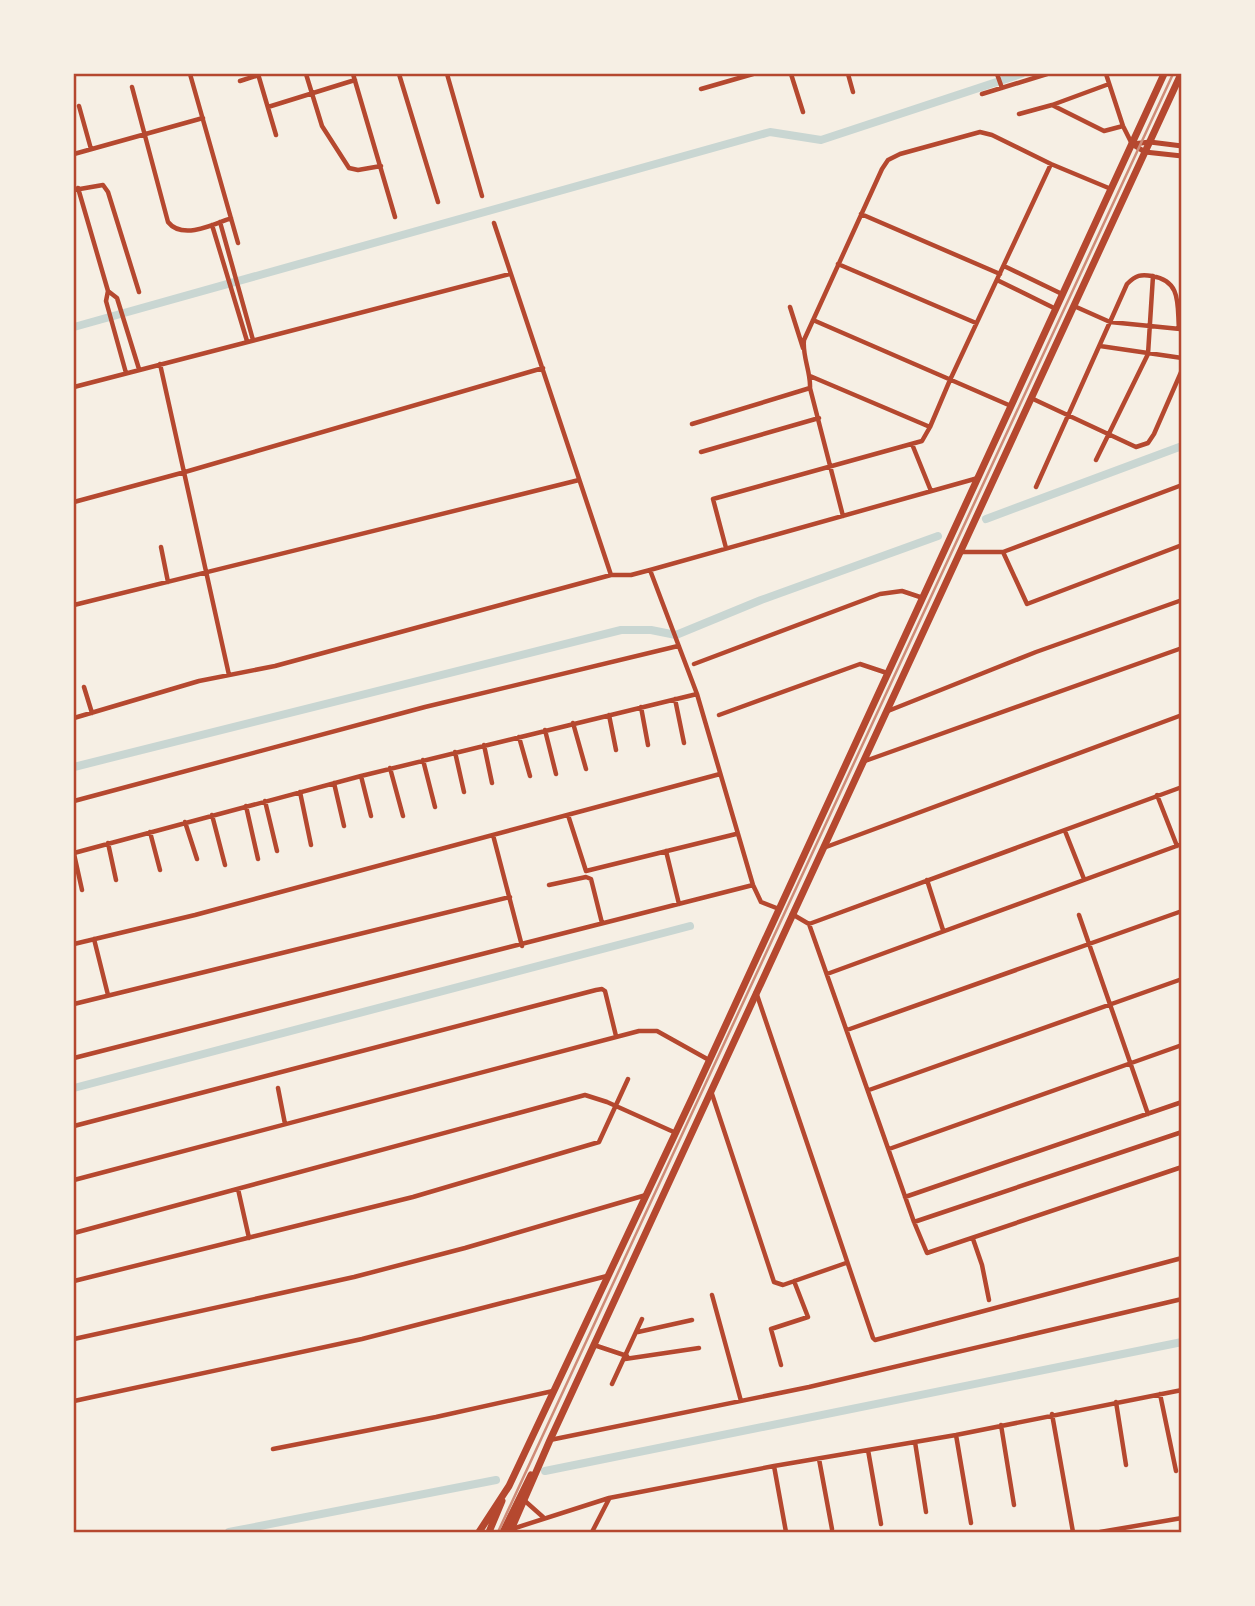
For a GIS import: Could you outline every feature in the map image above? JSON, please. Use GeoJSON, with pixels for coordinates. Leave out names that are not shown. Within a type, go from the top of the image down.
{"type":"FeatureCollection","features":[{"type":"Feature","properties":{"kind":"main road"},"geometry":{"type":"LineString","coordinates":[[489,1532],[1164,74]]}},
{"type":"Feature","properties":{"kind":"main road"},"geometry":{"type":"LineString","coordinates":[[503,1532],[550,1440],[1181,74]]}},
{"type":"Feature","properties":{"kind":"main road"},"geometry":{"type":"LineString","coordinates":[[881,689],[894,695]]}},
{"type":"Feature","properties":{"kind":"main road"},"geometry":{"type":"LineString","coordinates":[[873,705],[887,711]]}},
{"type":"Feature","properties":{"kind":"main road"},"geometry":{"type":"LineString","coordinates":[[511,1531],[543,1454]]}},
{"type":"Feature","properties":{"kind":"main road"},"geometry":{"type":"LineString","coordinates":[[480,1532],[509,1486]]}},
{"type":"Feature","properties":{"kind":"street"},"geometry":{"type":"LineString","coordinates":[[190,74],[238,243]]}},
{"type":"Feature","properties":{"kind":"street"},"geometry":{"type":"LineString","coordinates":[[240,81],[259,74],[276,135]]}},
{"type":"Feature","properties":{"kind":"street"},"geometry":{"type":"LineString","coordinates":[[306,74],[322,126],[349,168],[358,170],[381,166]]}},
{"type":"Feature","properties":{"kind":"street"},"geometry":{"type":"LineString","coordinates":[[352,74],[395,217]]}},
{"type":"Feature","properties":{"kind":"street"},"geometry":{"type":"LineString","coordinates":[[399,74],[438,202]]}},
{"type":"Feature","properties":{"kind":"street"},"geometry":{"type":"LineString","coordinates":[[447,74],[482,196]]}},
{"type":"Feature","properties":{"kind":"street"},"geometry":{"type":"LineString","coordinates":[[701,89],[753,74]]}},
{"type":"Feature","properties":{"kind":"street"},"geometry":{"type":"LineString","coordinates":[[791,74],[803,112]]}},
{"type":"Feature","properties":{"kind":"street"},"geometry":{"type":"LineString","coordinates":[[848,74],[853,92]]}},
{"type":"Feature","properties":{"kind":"street"},"geometry":{"type":"LineString","coordinates":[[997,74],[1002,87]]}},
{"type":"Feature","properties":{"kind":"street"},"geometry":{"type":"LineString","coordinates":[[982,94],[1047,74]]}},
{"type":"Feature","properties":{"kind":"street"},"geometry":{"type":"LineString","coordinates":[[1106,74],[1123,126],[1132,144],[1146,152],[1181,156]]}},
{"type":"Feature","properties":{"kind":"street"},"geometry":{"type":"LineString","coordinates":[[268,107],[355,80]]}},
{"type":"Feature","properties":{"kind":"street"},"geometry":{"type":"LineString","coordinates":[[1019,114],[1110,84]]}},
{"type":"Feature","properties":{"kind":"street"},"geometry":{"type":"LineString","coordinates":[[132,87],[168,222],[173,229],[185,231],[231,218]]}},
{"type":"Feature","properties":{"kind":"street"},"geometry":{"type":"LineString","coordinates":[[1052,105],[1104,131],[1123,126]]}},
{"type":"Feature","properties":{"kind":"street"},"geometry":{"type":"LineString","coordinates":[[79,106],[91,149]]}},
{"type":"Feature","properties":{"kind":"street"},"geometry":{"type":"LineString","coordinates":[[74,154],[203,118]]}},
{"type":"Feature","properties":{"kind":"street"},"geometry":{"type":"LineString","coordinates":[[803,348],[838,264],[888,160],[900,154],[980,132],[1111,189]]}},
{"type":"Feature","properties":{"kind":"street"},"geometry":{"type":"LineString","coordinates":[[1132,144],[1150,142],[1181,146]]}},
{"type":"Feature","properties":{"kind":"street"},"geometry":{"type":"LineString","coordinates":[[726,548],[713,499],[922,441],[1051,164]]}},
{"type":"Feature","properties":{"kind":"street"},"geometry":{"type":"LineString","coordinates":[[126,373],[106,301],[108,291],[76,189],[103,184],[108,192],[139,292]]}},
{"type":"Feature","properties":{"kind":"street"},"geometry":{"type":"LineString","coordinates":[[861,214],[1000,274]]}},
{"type":"Feature","properties":{"kind":"street"},"geometry":{"type":"LineString","coordinates":[[220,222],[243,301],[250,341]]}},
{"type":"Feature","properties":{"kind":"street"},"geometry":{"type":"LineString","coordinates":[[494,223],[611,575]]}},
{"type":"Feature","properties":{"kind":"street"},"geometry":{"type":"LineString","coordinates":[[212,225],[250,341]]}},
{"type":"Feature","properties":{"kind":"street"},"geometry":{"type":"LineString","coordinates":[[838,264],[976,323]]}},
{"type":"Feature","properties":{"kind":"street"},"geometry":{"type":"LineString","coordinates":[[1004,266],[1063,294]]}},
{"type":"Feature","properties":{"kind":"street"},"geometry":{"type":"LineString","coordinates":[[228,275],[235,273]]}},
{"type":"Feature","properties":{"kind":"street"},"geometry":{"type":"LineString","coordinates":[[74,387],[510,274]]}},
{"type":"Feature","properties":{"kind":"street"},"geometry":{"type":"LineString","coordinates":[[1035,487],[1110,322],[1132,279],[1142,275],[1164,278],[1173,287],[1180,329],[1110,322],[1073,305]]}},
{"type":"Feature","properties":{"kind":"street"},"geometry":{"type":"LineString","coordinates":[[1096,460],[1148,354],[1153,276]]}},
{"type":"Feature","properties":{"kind":"street"},"geometry":{"type":"LineString","coordinates":[[997,280],[1056,309]]}},
{"type":"Feature","properties":{"kind":"street"},"geometry":{"type":"LineString","coordinates":[[108,291],[117,298],[139,369]]}},
{"type":"Feature","properties":{"kind":"street"},"geometry":{"type":"LineString","coordinates":[[236,303],[243,301]]}},
{"type":"Feature","properties":{"kind":"street"},"geometry":{"type":"LineString","coordinates":[[790,307],[803,348],[810,388],[844,516]]}},
{"type":"Feature","properties":{"kind":"street"},"geometry":{"type":"LineString","coordinates":[[813,320],[1012,407]]}},
{"type":"Feature","properties":{"kind":"street"},"geometry":{"type":"LineString","coordinates":[[1100,346],[1181,358]]}},
{"type":"Feature","properties":{"kind":"street"},"geometry":{"type":"LineString","coordinates":[[160,364],[229,676]]}},
{"type":"Feature","properties":{"kind":"street"},"geometry":{"type":"LineString","coordinates":[[74,502],[543,368]]}},
{"type":"Feature","properties":{"kind":"street"},"geometry":{"type":"LineString","coordinates":[[1030,398],[1136,447],[1148,443],[1181,370]]}},
{"type":"Feature","properties":{"kind":"street"},"geometry":{"type":"LineString","coordinates":[[810,376],[930,427]]}},
{"type":"Feature","properties":{"kind":"street"},"geometry":{"type":"LineString","coordinates":[[692,424],[810,388]]}},
{"type":"Feature","properties":{"kind":"street"},"geometry":{"type":"LineString","coordinates":[[701,452],[819,418]]}},
{"type":"Feature","properties":{"kind":"street"},"geometry":{"type":"LineString","coordinates":[[912,444],[931,491]]}},
{"type":"Feature","properties":{"kind":"street"},"geometry":{"type":"LineString","coordinates":[[74,718],[199,681],[275,666],[611,575],[631,575],[650,570],[979,478]]}},
{"type":"Feature","properties":{"kind":"street"},"geometry":{"type":"LineString","coordinates":[[74,605],[579,480]]}},
{"type":"Feature","properties":{"kind":"street"},"geometry":{"type":"LineString","coordinates":[[960,552],[1003,552],[1181,485]]}},
{"type":"Feature","properties":{"kind":"street"},"geometry":{"type":"LineString","coordinates":[[1003,552],[1027,604],[1181,545]]}},
{"type":"Feature","properties":{"kind":"street"},"geometry":{"type":"LineString","coordinates":[[161,547],[168,582]]}},
{"type":"Feature","properties":{"kind":"street"},"geometry":{"type":"LineString","coordinates":[[650,570],[697,694],[753,885],[761,902],[779,909]]}},
{"type":"Feature","properties":{"kind":"street"},"geometry":{"type":"LineString","coordinates":[[694,664],[872,596],[902,591],[923,598]]}},
{"type":"Feature","properties":{"kind":"street"},"geometry":{"type":"LineString","coordinates":[[887,711],[1036,652],[1181,600]]}},
{"type":"Feature","properties":{"kind":"street"},"geometry":{"type":"LineString","coordinates":[[74,801],[677,643]]}},
{"type":"Feature","properties":{"kind":"street"},"geometry":{"type":"LineString","coordinates":[[864,761],[1181,648]]}},
{"type":"Feature","properties":{"kind":"street"},"geometry":{"type":"LineString","coordinates":[[719,715],[860,664],[888,673]]}},
{"type":"Feature","properties":{"kind":"street"},"geometry":{"type":"LineString","coordinates":[[84,687],[92,713]]}},
{"type":"Feature","properties":{"kind":"street"},"geometry":{"type":"LineString","coordinates":[[82,890],[74,853],[390,768],[697,694]]}},
{"type":"Feature","properties":{"kind":"street"},"geometry":{"type":"LineString","coordinates":[[676,699],[684,743]]}},
{"type":"Feature","properties":{"kind":"street"},"geometry":{"type":"LineString","coordinates":[[641,707],[648,745]]}},
{"type":"Feature","properties":{"kind":"street"},"geometry":{"type":"LineString","coordinates":[[609,715],[616,750]]}},
{"type":"Feature","properties":{"kind":"street"},"geometry":{"type":"LineString","coordinates":[[825,847],[1181,715]]}},
{"type":"Feature","properties":{"kind":"street"},"geometry":{"type":"LineString","coordinates":[[573,723],[586,769]]}},
{"type":"Feature","properties":{"kind":"street"},"geometry":{"type":"LineString","coordinates":[[545,730],[556,774]]}},
{"type":"Feature","properties":{"kind":"street"},"geometry":{"type":"LineString","coordinates":[[519,737],[530,776]]}},
{"type":"Feature","properties":{"kind":"street"},"geometry":{"type":"LineString","coordinates":[[484,745],[492,783]]}},
{"type":"Feature","properties":{"kind":"street"},"geometry":{"type":"LineString","coordinates":[[455,752],[464,792]]}},
{"type":"Feature","properties":{"kind":"street"},"geometry":{"type":"LineString","coordinates":[[423,760],[435,807]]}},
{"type":"Feature","properties":{"kind":"street"},"geometry":{"type":"LineString","coordinates":[[390,768],[403,816]]}},
{"type":"Feature","properties":{"kind":"street"},"geometry":{"type":"LineString","coordinates":[[74,944],[720,774]]}},
{"type":"Feature","properties":{"kind":"street"},"geometry":{"type":"LineString","coordinates":[[361,776],[371,816]]}},
{"type":"Feature","properties":{"kind":"street"},"geometry":{"type":"LineString","coordinates":[[334,783],[344,826]]}},
{"type":"Feature","properties":{"kind":"street"},"geometry":{"type":"LineString","coordinates":[[809,924],[1181,787]]}},
{"type":"Feature","properties":{"kind":"street"},"geometry":{"type":"LineString","coordinates":[[300,792],[311,845]]}},
{"type":"Feature","properties":{"kind":"street"},"geometry":{"type":"LineString","coordinates":[[827,974],[1179,845],[1157,795]]}},
{"type":"Feature","properties":{"kind":"street"},"geometry":{"type":"LineString","coordinates":[[265,801],[277,851]]}},
{"type":"Feature","properties":{"kind":"street"},"geometry":{"type":"LineString","coordinates":[[246,806],[258,859]]}},
{"type":"Feature","properties":{"kind":"street"},"geometry":{"type":"LineString","coordinates":[[568,814],[586,870],[736,834]]}},
{"type":"Feature","properties":{"kind":"street"},"geometry":{"type":"LineString","coordinates":[[212,815],[225,865]]}},
{"type":"Feature","properties":{"kind":"street"},"geometry":{"type":"LineString","coordinates":[[185,822],[197,859]]}},
{"type":"Feature","properties":{"kind":"street"},"geometry":{"type":"LineString","coordinates":[[1065,831],[1084,879]]}},
{"type":"Feature","properties":{"kind":"street"},"geometry":{"type":"LineString","coordinates":[[150,832],[160,870]]}},
{"type":"Feature","properties":{"kind":"street"},"geometry":{"type":"LineString","coordinates":[[493,835],[522,946]]}},
{"type":"Feature","properties":{"kind":"street"},"geometry":{"type":"LineString","coordinates":[[108,843],[116,880]]}},
{"type":"Feature","properties":{"kind":"street"},"geometry":{"type":"LineString","coordinates":[[666,851],[679,904]]}},
{"type":"Feature","properties":{"kind":"street"},"geometry":{"type":"LineString","coordinates":[[549,885],[586,877],[591,879],[602,923]]}},
{"type":"Feature","properties":{"kind":"street"},"geometry":{"type":"LineString","coordinates":[[927,880],[943,930]]}},
{"type":"Feature","properties":{"kind":"street"},"geometry":{"type":"LineString","coordinates":[[74,1058],[753,885]]}},
{"type":"Feature","properties":{"kind":"street"},"geometry":{"type":"LineString","coordinates":[[74,1004],[510,897]]}},
{"type":"Feature","properties":{"kind":"street"},"geometry":{"type":"LineString","coordinates":[[847,1030],[1181,911]]}},
{"type":"Feature","properties":{"kind":"street"},"geometry":{"type":"LineString","coordinates":[[792,914],[809,924],[925,1252],[930,1253],[973,1239],[1181,1167]]}},
{"type":"Feature","properties":{"kind":"street"},"geometry":{"type":"LineString","coordinates":[[1079,915],[1148,1114]]}},
{"type":"Feature","properties":{"kind":"street"},"geometry":{"type":"LineString","coordinates":[[94,939],[108,995]]}},
{"type":"Feature","properties":{"kind":"street"},"geometry":{"type":"LineString","coordinates":[[869,1090],[1181,979]]}},
{"type":"Feature","properties":{"kind":"street"},"geometry":{"type":"LineString","coordinates":[[74,1126],[602,989],[616,1036]]}},
{"type":"Feature","properties":{"kind":"street"},"geometry":{"type":"LineString","coordinates":[[756,992],[873,1338],[879,1340],[1181,1258]]}},
{"type":"Feature","properties":{"kind":"street"},"geometry":{"type":"LineString","coordinates":[[74,1180],[616,1036],[657,1031],[709,1060]]}},
{"type":"Feature","properties":{"kind":"street"},"geometry":{"type":"LineString","coordinates":[[889,1149],[1181,1045]]}},
{"type":"Feature","properties":{"kind":"street"},"geometry":{"type":"LineString","coordinates":[[74,1281],[412,1197],[598,1142],[628,1079]]}},
{"type":"Feature","properties":{"kind":"street"},"geometry":{"type":"LineString","coordinates":[[278,1088],[285,1124]]}},
{"type":"Feature","properties":{"kind":"street"},"geometry":{"type":"LineString","coordinates":[[711,1090],[774,1282],[783,1285],[846,1263]]}},
{"type":"Feature","properties":{"kind":"street"},"geometry":{"type":"LineString","coordinates":[[74,1233],[584,1096],[676,1133]]}},
{"type":"Feature","properties":{"kind":"street"},"geometry":{"type":"LineString","coordinates":[[905,1197],[1181,1102]]}},
{"type":"Feature","properties":{"kind":"street"},"geometry":{"type":"LineString","coordinates":[[914,1222],[1181,1132]]}},
{"type":"Feature","properties":{"kind":"street"},"geometry":{"type":"LineString","coordinates":[[238,1189],[249,1238]]}},
{"type":"Feature","properties":{"kind":"street"},"geometry":{"type":"LineString","coordinates":[[74,1339],[366,1274],[466,1248],[646,1194]]}},
{"type":"Feature","properties":{"kind":"street"},"geometry":{"type":"LineString","coordinates":[[973,1239],[982,1265],[989,1300]]}},
{"type":"Feature","properties":{"kind":"street"},"geometry":{"type":"LineString","coordinates":[[74,1401],[362,1339],[608,1276]]}},
{"type":"Feature","properties":{"kind":"street"},"geometry":{"type":"LineString","coordinates":[[781,1365],[771,1329],[808,1317],[794,1281]]}},
{"type":"Feature","properties":{"kind":"street"},"geometry":{"type":"LineString","coordinates":[[712,1295],[741,1401]]}},
{"type":"Feature","properties":{"kind":"street"},"geometry":{"type":"LineString","coordinates":[[550,1440],[741,1401],[1181,1299]]}},
{"type":"Feature","properties":{"kind":"street"},"geometry":{"type":"LineString","coordinates":[[612,1384],[642,1319]]}},
{"type":"Feature","properties":{"kind":"street"},"geometry":{"type":"LineString","coordinates":[[637,1332],[692,1320]]}},
{"type":"Feature","properties":{"kind":"street"},"geometry":{"type":"LineString","coordinates":[[594,1344],[626,1358],[699,1348]]}},
{"type":"Feature","properties":{"kind":"street"},"geometry":{"type":"LineString","coordinates":[[511,1531],[609,1498],[956,1435],[1181,1390]]}},
{"type":"Feature","properties":{"kind":"street"},"geometry":{"type":"LineString","coordinates":[[273,1449],[553,1391]]}},
{"type":"Feature","properties":{"kind":"street"},"geometry":{"type":"LineString","coordinates":[[1160,1394],[1175,1471]]}},
{"type":"Feature","properties":{"kind":"street"},"geometry":{"type":"LineString","coordinates":[[1116,1402],[1126,1465]]}},
{"type":"Feature","properties":{"kind":"street"},"geometry":{"type":"LineString","coordinates":[[1052,1414],[1073,1532]]}},
{"type":"Feature","properties":{"kind":"street"},"geometry":{"type":"LineString","coordinates":[[1001,1425],[1014,1504]]}},
{"type":"Feature","properties":{"kind":"street"},"geometry":{"type":"LineString","coordinates":[[956,1435],[971,1523]]}},
{"type":"Feature","properties":{"kind":"street"},"geometry":{"type":"LineString","coordinates":[[915,1442],[926,1512]]}},
{"type":"Feature","properties":{"kind":"street"},"geometry":{"type":"LineString","coordinates":[[867,1450],[881,1524]]}},
{"type":"Feature","properties":{"kind":"street"},"geometry":{"type":"LineString","coordinates":[[819,1458],[832,1530]]}},
{"type":"Feature","properties":{"kind":"street"},"geometry":{"type":"LineString","coordinates":[[774,1466],[786,1532]]}},
{"type":"Feature","properties":{"kind":"street"},"geometry":{"type":"LineString","coordinates":[[593,1532],[609,1498]]}},
{"type":"Feature","properties":{"kind":"street"},"geometry":{"type":"LineString","coordinates":[[525,1501],[544,1518]]}},
{"type":"Feature","properties":{"kind":"street"},"geometry":{"type":"LineString","coordinates":[[1100,1532],[1181,1518]]}},
{"type":"Feature","properties":{"kind":"waterway"},"geometry":{"type":"LineString","coordinates":[[74,327],[770,132],[821,140],[1021,74]]}},
{"type":"Feature","properties":{"kind":"waterway"},"geometry":{"type":"LineString","coordinates":[[986,519],[1182,446]]}},
{"type":"Feature","properties":{"kind":"waterway"},"geometry":{"type":"LineString","coordinates":[[74,767],[621,630],[651,630],[676,635],[761,600],[938,536]]}},
{"type":"Feature","properties":{"kind":"waterway"},"geometry":{"type":"LineString","coordinates":[[74,1088],[690,926]]}},
{"type":"Feature","properties":{"kind":"waterway"},"geometry":{"type":"LineString","coordinates":[[545,1471],[1182,1342]]}},
{"type":"Feature","properties":{"kind":"waterway"},"geometry":{"type":"LineString","coordinates":[[229,1532],[496,1480]]}},
{"type":"Feature","properties":{"kind":"railway"},"geometry":{"type":"LineString","coordinates":[[498,1532],[1173,74]]}}]}
